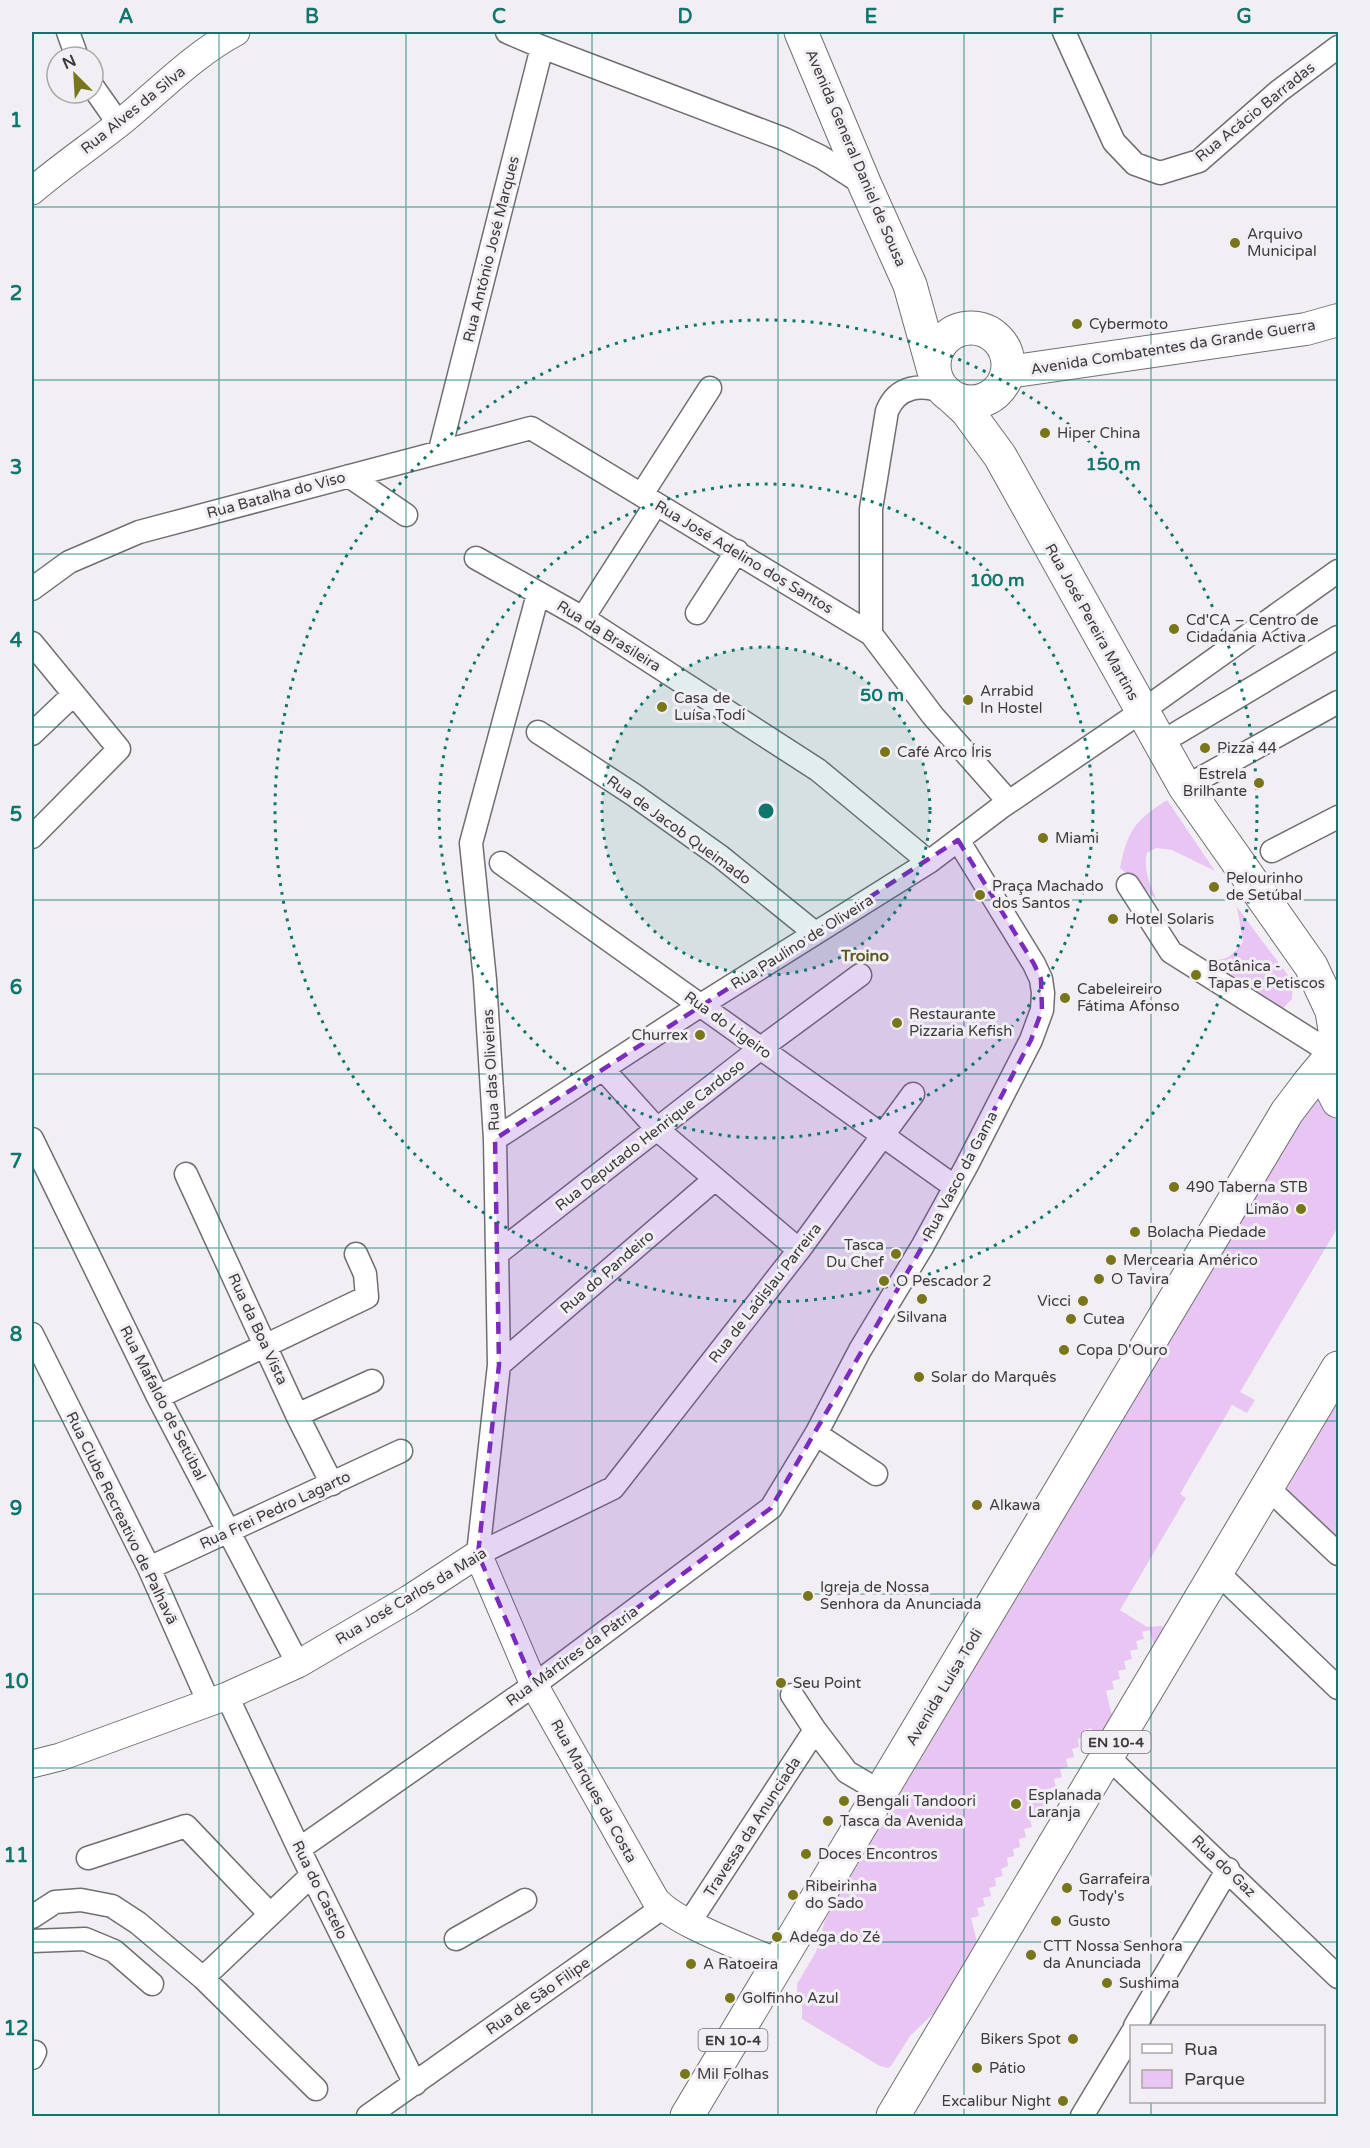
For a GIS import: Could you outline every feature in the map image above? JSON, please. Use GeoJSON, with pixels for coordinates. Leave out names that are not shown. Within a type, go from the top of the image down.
{"type":"FeatureCollection","features":[{"type":"Feature","properties":{"kind":"main road","name":"Avenida General Daniel de Sousa"},"geometry":{"type":"LineString","coordinates":[[801,32],[910,285],[944,387]]}},
{"type":"Feature","properties":{"kind":"main road","name":"Avenida General Daniel de Sousa"},"geometry":{"type":"LineString","coordinates":[[910,285],[926,305],[938,313],[994,335],[1003,345],[1008,358],[1006,377]]}},
{"type":"Feature","properties":{"kind":"main road","name":"Avenida Combatentes da Grande Guerra"},"geometry":{"type":"LineString","coordinates":[[1006,377],[1306,329],[1338,320]]}},
{"type":"Feature","properties":{"kind":"main road"},"geometry":{"type":"LineString","coordinates":[[981,329],[968,328],[954,331],[944,338],[937,348],[933,359],[944,387],[966,402],[978,402],[997,392],[1006,377]]}},
{"type":"Feature","properties":{"kind":"main road","name":"Rua José Pereira Martins"},"geometry":{"type":"LineString","coordinates":[[1000,456],[993,424],[995,407],[1006,377]]}},
{"type":"Feature","properties":{"kind":"main road","name":"Rua José Pereira Martins"},"geometry":{"type":"LineString","coordinates":[[944,387],[967,411],[1000,456],[1185,786],[1325,973],[1335,1030],[1336,1051],[1328,1069],[1329,1083],[1338,1101]]}},
{"type":"Feature","properties":{"kind":"main road","name":"Avenida Luísa Todi"},"geometry":{"type":"LineString","coordinates":[[687,2116],[1287,1112],[1336,1051]]}},
{"type":"Feature","properties":{"kind":"main road","name":"EN 10-4"},"geometry":{"type":"LineString","coordinates":[[892,2116],[1338,1368]]}},
{"type":"Feature","properties":{"kind":"street"},"geometry":{"type":"LineString","coordinates":[[507,32],[784,139],[821,157],[865,184]]}},
{"type":"Feature","properties":{"kind":"street","name":"Rua Acácio Barradas"},"geometry":{"type":"LineString","coordinates":[[1064,32],[1114,142],[1135,164],[1160,173],[1199,161],[1279,91],[1338,47]]}},
{"type":"Feature","properties":{"kind":"street","name":"Rua Alves da Silva"},"geometry":{"type":"LineString","coordinates":[[32,191],[52,173],[119,124],[229,33]]}},
{"type":"Feature","properties":{"kind":"street","name":"Rua António José Marques"},"geometry":{"type":"LineString","coordinates":[[440,450],[542,47]]}},
{"type":"Feature","properties":{"kind":"street"},"geometry":{"type":"LineString","coordinates":[[105,104],[119,124]]}},
{"type":"Feature","properties":{"kind":"street"},"geometry":{"type":"LineString","coordinates":[[871,634],[871,509],[887,411],[897,395],[907,389],[921,386],[944,387]]}},
{"type":"Feature","properties":{"kind":"street"},"geometry":{"type":"LineString","coordinates":[[583,618],[710,388]]}},
{"type":"Feature","properties":{"kind":"street","name":"Rua Batalha do Viso"},"geometry":{"type":"LineString","coordinates":[[32,589],[69,562],[139,532],[440,450],[531,428]]}},
{"type":"Feature","properties":{"kind":"street","name":"Rua José Adelino dos Santos"},"geometry":{"type":"LineString","coordinates":[[531,428],[871,634],[933,716],[1009,802]]}},
{"type":"Feature","properties":{"kind":"street"},"geometry":{"type":"LineString","coordinates":[[349,476],[406,515]]}},
{"type":"Feature","properties":{"kind":"street"},"geometry":{"type":"LineString","coordinates":[[697,613],[737,551]]}},
{"type":"Feature","properties":{"kind":"street","name":"Rua da Brasileira"},"geometry":{"type":"LineString","coordinates":[[476,558],[583,618],[818,770],[929,862]]}},
{"type":"Feature","properties":{"kind":"street"},"geometry":{"type":"LineString","coordinates":[[929,862],[1009,802],[1142,711],[1338,571]]}},
{"type":"Feature","properties":{"kind":"street","name":"Rua das Oliveiras"},"geometry":{"type":"LineString","coordinates":[[478,1554],[499,1365],[498,1253],[495,1139],[485,980],[471,843],[537,594]]}},
{"type":"Feature","properties":{"kind":"street"},"geometry":{"type":"LineString","coordinates":[[1178,734],[1338,638]]}},
{"type":"Feature","properties":{"kind":"street"},"geometry":{"type":"LineString","coordinates":[[32,643],[119,749],[32,837]]}},
{"type":"Feature","properties":{"kind":"street"},"geometry":{"type":"LineString","coordinates":[[32,734],[74,694]]}},
{"type":"Feature","properties":{"kind":"street"},"geometry":{"type":"LineString","coordinates":[[1185,786],[1338,702]]}},
{"type":"Feature","properties":{"kind":"street","name":"Rua de Jacob Queimado"},"geometry":{"type":"LineString","coordinates":[[538,732],[634,795],[721,857],[815,933]]}},
{"type":"Feature","properties":{"kind":"street"},"geometry":{"type":"LineString","coordinates":[[1272,851],[1338,817]]}},
{"type":"Feature","properties":{"kind":"street","name":"Rua Vasco da Gama"},"geometry":{"type":"LineString","coordinates":[[816,1434],[860,1350],[922,1247],[954,1187],[1031,1040],[1042,1010],[1041,979],[1034,964],[958,840]]}},
{"type":"Feature","properties":{"kind":"street","name":"Rua Paulino de Oliveira"},"geometry":{"type":"LineString","coordinates":[[495,1139],[701,1005],[929,862]]}},
{"type":"Feature","properties":{"kind":"street","name":"Rua do Ligeiro"},"geometry":{"type":"LineString","coordinates":[[501,863],[954,1187]]}},
{"type":"Feature","properties":{"kind":"street"},"geometry":{"type":"LineString","coordinates":[[1128,885],[1171,952],[1336,1051]]}},
{"type":"Feature","properties":{"kind":"street","name":"Rua Deputado Henrique Cardoso"},"geometry":{"type":"LineString","coordinates":[[498,1253],[761,1048],[860,975]]}},
{"type":"Feature","properties":{"kind":"street"},"geometry":{"type":"LineString","coordinates":[[603,1069],[658,1130],[799,1250]]}},
{"type":"Feature","properties":{"kind":"street","name":"Rua de Ladislau Parreira"},"geometry":{"type":"LineString","coordinates":[[614,1488],[799,1250],[913,1094]]}},
{"type":"Feature","properties":{"kind":"street","name":"Rua Mafaldo de Setúbal"},"geometry":{"type":"LineString","coordinates":[[32,1139],[158,1397],[298,1664]]}},
{"type":"Feature","properties":{"kind":"street","name":"Rua da Boa Vista"},"geometry":{"type":"LineString","coordinates":[[186,1174],[297,1414],[332,1484]]}},
{"type":"Feature","properties":{"kind":"street","name":"Rua do Pandeiro"},"geometry":{"type":"LineString","coordinates":[[499,1365],[715,1179]]}},
{"type":"Feature","properties":{"kind":"street"},"geometry":{"type":"LineString","coordinates":[[158,1397],[367,1297],[365,1274],[356,1254]]}},
{"type":"Feature","properties":{"kind":"street","name":"Rua Clube Recreativo de Palhavã"},"geometry":{"type":"LineString","coordinates":[[32,1334],[149,1568],[218,1699]]}},
{"type":"Feature","properties":{"kind":"street"},"geometry":{"type":"LineString","coordinates":[[297,1414],[372,1381]]}},
{"type":"Feature","properties":{"kind":"street"},"geometry":{"type":"LineString","coordinates":[[816,1434],[876,1474]]}},
{"type":"Feature","properties":{"kind":"street","name":"Rua Mártires da Pátria"},"geometry":{"type":"LineString","coordinates":[[299,1849],[534,1685],[771,1508],[816,1434]]}},
{"type":"Feature","properties":{"kind":"street","name":"Rua Frei Pedro Lagarto"},"geometry":{"type":"LineString","coordinates":[[149,1568],[401,1451]]}},
{"type":"Feature","properties":{"kind":"street","name":"Rua José Carlos da Maia"},"geometry":{"type":"LineString","coordinates":[[32,1764],[218,1699],[298,1664],[409,1599],[478,1554],[614,1488]]}},
{"type":"Feature","properties":{"kind":"street"},"geometry":{"type":"LineString","coordinates":[[1268,1488],[1338,1554]]}},
{"type":"Feature","properties":{"kind":"street","name":"Rua Marques da Costa"},"geometry":{"type":"LineString","coordinates":[[478,1554],[534,1685],[654,1899],[662,1908],[689,1923],[779,1963]]}},
{"type":"Feature","properties":{"kind":"street"},"geometry":{"type":"LineString","coordinates":[[1217,1572],[1338,1688]]}},
{"type":"Feature","properties":{"kind":"street"},"geometry":{"type":"LineString","coordinates":[[792,1695],[847,1772],[881,1792]]}},
{"type":"Feature","properties":{"kind":"street","name":"Rua do Castelo"},"geometry":{"type":"LineString","coordinates":[[218,1699],[299,1849],[415,2084]]}},
{"type":"Feature","properties":{"kind":"street","name":"Travessa da Anunciada"},"geometry":{"type":"LineString","coordinates":[[689,1923],[815,1730]]}},
{"type":"Feature","properties":{"kind":"street","name":"Rua do Gaz"},"geometry":{"type":"LineString","coordinates":[[1107,1756],[1228,1869],[1338,1977]]}},
{"type":"Feature","properties":{"kind":"street"},"geometry":{"type":"LineString","coordinates":[[88,1858],[186,1826],[270,1914]]}},
{"type":"Feature","properties":{"kind":"street"},"geometry":{"type":"LineString","coordinates":[[1136,2025],[1228,1869]]}},
{"type":"Feature","properties":{"kind":"street"},"geometry":{"type":"LineString","coordinates":[[203,1977],[312,1875]]}},
{"type":"Feature","properties":{"kind":"street"},"geometry":{"type":"LineString","coordinates":[[32,1917],[55,1902],[81,1900],[112,1906],[138,1923],[203,1977],[316,2089]]}},
{"type":"Feature","properties":{"kind":"street"},"geometry":{"type":"LineString","coordinates":[[456,1939],[525,1900]]}},
{"type":"Feature","properties":{"kind":"street","name":"Rua de São Filipe"},"geometry":{"type":"LineString","coordinates":[[368,2116],[662,1908]]}},
{"type":"Feature","properties":{"kind":"street"},"geometry":{"type":"LineString","coordinates":[[32,1941],[85,1939],[114,1951],[152,1984]]}},
{"type":"Feature","properties":{"kind":"street"},"geometry":{"type":"LineString","coordinates":[[1082,2116],[1130,2034]]}},
{"type":"Feature","properties":{"kind":"highlighted area"},"geometry":{"type":"Polygon","coordinates":[[[958,840],[1034,964],[1041,979],[1042,1010],[1031,1040],[922,1247],[771,1508],[534,1685],[478,1554],[499,1365],[495,1139],[958,840]]]}},
{"type":"Feature","properties":{"kind":"green space"},"geometry":{"type":"Polygon","coordinates":[[[1167,800],[1215,871],[1172,850],[1156,848],[1147,853],[1146,865],[1157,900],[1120,868],[1126,844],[1134,827],[1147,814],[1167,800]]]}},
{"type":"Feature","properties":{"kind":"green space"},"geometry":{"type":"Polygon","coordinates":[[[1237,907],[1293,982],[1292,999],[1283,1008],[1271,1011],[1204,967],[1210,958],[1220,960],[1229,956],[1243,942],[1237,907]]]}},
{"type":"Feature","properties":{"kind":"green space"},"geometry":{"type":"Polygon","coordinates":[[[1319,1097],[1338,1116],[1338,1227],[1240,1392],[1255,1400],[1247,1413],[1232,1405],[1180,1494],[1186,1498],[1120,1610],[1147,1627],[1162,1626],[1164,1629],[1154,1646],[1150,1630],[1142,1632],[1144,1639],[1136,1641],[1138,1649],[1130,1651],[1132,1659],[1124,1661],[1126,1669],[1118,1671],[1120,1679],[1112,1681],[1114,1689],[1106,1691],[1112,1715],[1096,1744],[1091,1728],[1084,1730],[1085,1737],[1078,1739],[1079,1747],[1072,1749],[1074,1757],[1066,1759],[1068,1767],[1060,1769],[1062,1777],[1054,1779],[1056,1787],[1048,1789],[1050,1797],[1042,1799],[1044,1807],[1036,1809],[1038,1817],[1030,1819],[1032,1827],[1024,1829],[1026,1837],[1019,1839],[1020,1847],[1013,1849],[1014,1856],[1007,1858],[1008,1866],[1001,1869],[1003,1876],[995,1878],[996,1886],[989,1888],[991,1896],[983,1898],[985,1906],[977,1908],[979,1916],[971,1918],[977,1942],[935,2012],[910,2036],[891,2066],[888,2068],[880,2066],[802,2019],[802,2003],[797,1984],[816,1952],[825,1920],[1301,1121],[1319,1097]]]}},
{"type":"Feature","properties":{"kind":"green space"},"geometry":{"type":"Polygon","coordinates":[[[1338,1402],[1338,1543],[1285,1492],[1338,1402]]]}},
{"type":"Feature","properties":{"kind":"place","name":"Arquivo Municipal"},"geometry":{"type":"Point","coordinates":[1235,243]}},
{"type":"Feature","properties":{"kind":"place","name":"Cybermoto"},"geometry":{"type":"Point","coordinates":[1077,324]}},
{"type":"Feature","properties":{"kind":"place","name":"Hiper China"},"geometry":{"type":"Point","coordinates":[1045,433]}},
{"type":"Feature","properties":{"kind":"place","name":"Cd'CA – Centro de Cidadania Activa"},"geometry":{"type":"Point","coordinates":[1174,629]}},
{"type":"Feature","properties":{"kind":"place","name":"Arrabid In Hostel"},"geometry":{"type":"Point","coordinates":[968,700]}},
{"type":"Feature","properties":{"kind":"place","name":"Casa de Luísa Todi"},"geometry":{"type":"Point","coordinates":[662,707]}},
{"type":"Feature","properties":{"kind":"place","name":"Pizza 44"},"geometry":{"type":"Point","coordinates":[1205,748]}},
{"type":"Feature","properties":{"kind":"place","name":"Café Arco Íris"},"geometry":{"type":"Point","coordinates":[885,752]}},
{"type":"Feature","properties":{"kind":"place","name":"Estrela Brilhante"},"geometry":{"type":"Point","coordinates":[1259,783]}},
{"type":"Feature","properties":{"kind":"place","name":"Miami"},"geometry":{"type":"Point","coordinates":[1043,838]}},
{"type":"Feature","properties":{"kind":"place","name":"Pelourinho de Setúbal"},"geometry":{"type":"Point","coordinates":[1214,887]}},
{"type":"Feature","properties":{"kind":"place","name":"Praça Machado dos Santos"},"geometry":{"type":"Point","coordinates":[980,895]}},
{"type":"Feature","properties":{"kind":"place","name":"Hotel Solaris"},"geometry":{"type":"Point","coordinates":[1113,919]}},
{"type":"Feature","properties":{"kind":"place","name":"Botânica - Tapas e Petiscos"},"geometry":{"type":"Point","coordinates":[1196,975]}},
{"type":"Feature","properties":{"kind":"place","name":"Cabeleireiro Fátima Afonso"},"geometry":{"type":"Point","coordinates":[1065,998]}},
{"type":"Feature","properties":{"kind":"place","name":"Restaurante Pizzaria Kefish"},"geometry":{"type":"Point","coordinates":[897,1023]}},
{"type":"Feature","properties":{"kind":"place","name":"Churrex"},"geometry":{"type":"Point","coordinates":[700,1035]}},
{"type":"Feature","properties":{"kind":"place","name":"490 Taberna STB"},"geometry":{"type":"Point","coordinates":[1174,1187]}},
{"type":"Feature","properties":{"kind":"place","name":"Limão"},"geometry":{"type":"Point","coordinates":[1301,1209]}},
{"type":"Feature","properties":{"kind":"place","name":"Bolacha Piedade"},"geometry":{"type":"Point","coordinates":[1135,1232]}},
{"type":"Feature","properties":{"kind":"place","name":"Tasca Du Chef"},"geometry":{"type":"Point","coordinates":[896,1254]}},
{"type":"Feature","properties":{"kind":"place","name":"Mercearia Américo"},"geometry":{"type":"Point","coordinates":[1111,1260]}},
{"type":"Feature","properties":{"kind":"place","name":"O Tavira"},"geometry":{"type":"Point","coordinates":[1099,1279]}},
{"type":"Feature","properties":{"kind":"place","name":"O Pescador 2"},"geometry":{"type":"Point","coordinates":[884,1281]}},
{"type":"Feature","properties":{"kind":"place","name":"Silvana"},"geometry":{"type":"Point","coordinates":[922,1299]}},
{"type":"Feature","properties":{"kind":"place","name":"Vicci"},"geometry":{"type":"Point","coordinates":[1083,1301]}},
{"type":"Feature","properties":{"kind":"place","name":"Cutea"},"geometry":{"type":"Point","coordinates":[1071,1319]}},
{"type":"Feature","properties":{"kind":"place","name":"Copa D'Ouro"},"geometry":{"type":"Point","coordinates":[1064,1350]}},
{"type":"Feature","properties":{"kind":"place","name":"Solar do Marquês"},"geometry":{"type":"Point","coordinates":[919,1377]}},
{"type":"Feature","properties":{"kind":"place","name":"Alkawa"},"geometry":{"type":"Point","coordinates":[977,1505]}},
{"type":"Feature","properties":{"kind":"place","name":"Igreja de Nossa Senhora da Anunciada"},"geometry":{"type":"Point","coordinates":[808,1596]}},
{"type":"Feature","properties":{"kind":"place","name":"Seu Point"},"geometry":{"type":"Point","coordinates":[781,1683]}},
{"type":"Feature","properties":{"kind":"place","name":"Bengali Tandoori"},"geometry":{"type":"Point","coordinates":[844,1801]}},
{"type":"Feature","properties":{"kind":"place","name":"Esplanada Laranja"},"geometry":{"type":"Point","coordinates":[1016,1804]}},
{"type":"Feature","properties":{"kind":"place","name":"Tasca da Avenida"},"geometry":{"type":"Point","coordinates":[828,1821]}},
{"type":"Feature","properties":{"kind":"place","name":"Doces Encontros"},"geometry":{"type":"Point","coordinates":[806,1854]}},
{"type":"Feature","properties":{"kind":"place","name":"Garrafeira Tody's"},"geometry":{"type":"Point","coordinates":[1067,1888]}},
{"type":"Feature","properties":{"kind":"place","name":"Ribeirinha do Sado"},"geometry":{"type":"Point","coordinates":[793,1895]}},
{"type":"Feature","properties":{"kind":"place","name":"Gusto"},"geometry":{"type":"Point","coordinates":[1056,1921]}},
{"type":"Feature","properties":{"kind":"place","name":"Adega do Zé"},"geometry":{"type":"Point","coordinates":[777,1937]}},
{"type":"Feature","properties":{"kind":"place","name":"CTT Nossa Senhora da Anunciada"},"geometry":{"type":"Point","coordinates":[1031,1955]}},
{"type":"Feature","properties":{"kind":"place","name":"A Ratoeira"},"geometry":{"type":"Point","coordinates":[691,1964]}},
{"type":"Feature","properties":{"kind":"place","name":"Sushima"},"geometry":{"type":"Point","coordinates":[1107,1983]}},
{"type":"Feature","properties":{"kind":"place","name":"Golfinho Azul"},"geometry":{"type":"Point","coordinates":[730,1998]}},
{"type":"Feature","properties":{"kind":"place","name":"Bikers Spot"},"geometry":{"type":"Point","coordinates":[1073,2039]}},
{"type":"Feature","properties":{"kind":"place","name":"Pátio"},"geometry":{"type":"Point","coordinates":[977,2068]}},
{"type":"Feature","properties":{"kind":"place","name":"Mil Folhas"},"geometry":{"type":"Point","coordinates":[685,2074]}},
{"type":"Feature","properties":{"kind":"place","name":"Excalibur Night"},"geometry":{"type":"Point","coordinates":[1063,2101]}},
{"type":"Feature","properties":{"kind":"district","name":"Troino"},"geometry":{"type":"Point","coordinates":[865,955]}}]}
